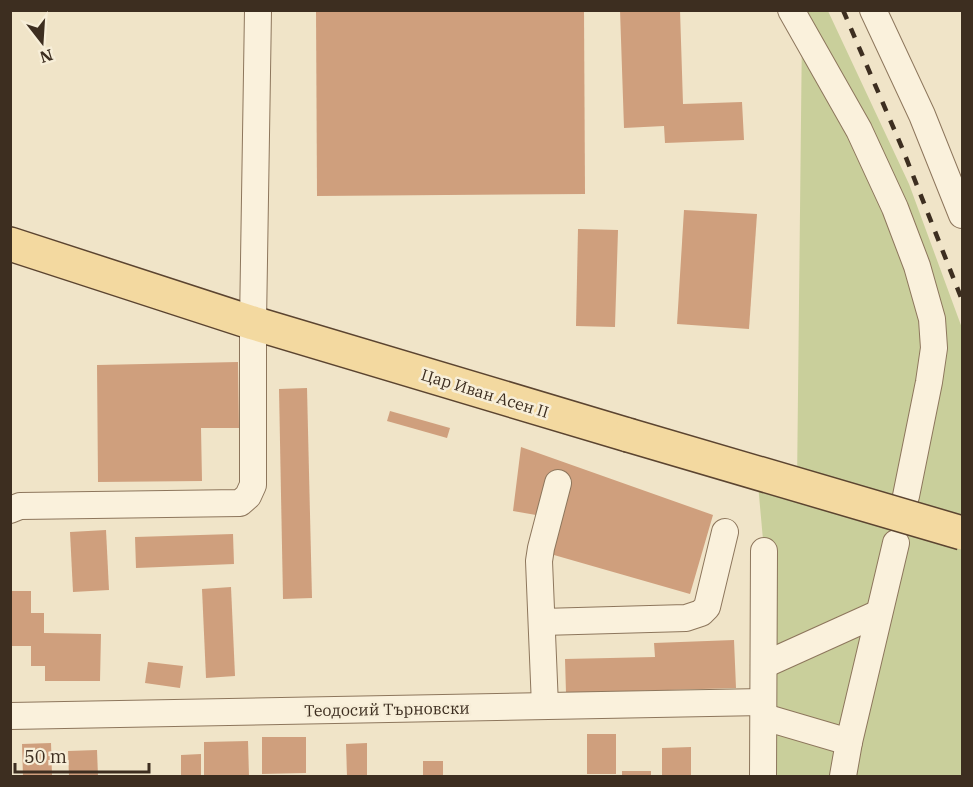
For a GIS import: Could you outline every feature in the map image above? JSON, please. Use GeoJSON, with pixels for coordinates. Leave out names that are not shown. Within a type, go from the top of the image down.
{"type":"FeatureCollection","features":[{"type":"Feature","properties":{"kind":"main road","name":"Цар Иван Асен II"},"geometry":{"type":"LineString","coordinates":[[10,244],[253,323],[963,533]]}},
{"type":"Feature","properties":{"kind":"street"},"geometry":{"type":"LineString","coordinates":[[10,510],[20,506],[240,503],[248,496],[253,485],[258,10]]}},
{"type":"Feature","properties":{"kind":"street"},"geometry":{"type":"LineString","coordinates":[[791,10],[859,130],[895,208],[917,266],[932,319],[934,348],[906,496]]}},
{"type":"Feature","properties":{"kind":"street"},"geometry":{"type":"LineString","coordinates":[[873,10],[922,115],[963,215]]}},
{"type":"Feature","properties":{"kind":"street"},"geometry":{"type":"LineString","coordinates":[[545,706],[539,561],[558,483]]}},
{"type":"Feature","properties":{"kind":"street"},"geometry":{"type":"LineString","coordinates":[[542,622],[686,618],[701,613],[707,607],[725,532]]}},
{"type":"Feature","properties":{"kind":"street"},"geometry":{"type":"LineString","coordinates":[[843,777],[849,742],[896,543]]}},
{"type":"Feature","properties":{"kind":"street"},"geometry":{"type":"LineString","coordinates":[[763,777],[764,551]]}},
{"type":"Feature","properties":{"kind":"street"},"geometry":{"type":"LineString","coordinates":[[764,665],[879,613]]}},
{"type":"Feature","properties":{"kind":"street","name":"Теодосий Търновски"},"geometry":{"type":"LineString","coordinates":[[10,716],[545,706],[764,710],[849,742]]}},
{"type":"Feature","properties":{"kind":"green space"},"geometry":{"type":"Polygon","coordinates":[[[791,11],[828,11],[909,184],[962,328],[962,776],[763,776],[764,551],[757,473],[797,485],[802,29],[791,11]]]}},
{"type":"Feature","properties":{"kind":"building"},"geometry":{"type":"Polygon","coordinates":[[[316,10],[584,10],[585,194],[317,196],[316,10]]]}},
{"type":"Feature","properties":{"kind":"building"},"geometry":{"type":"Polygon","coordinates":[[[620,10],[680,10],[683,104],[742,102],[744,140],[665,143],[664,126],[624,128],[620,10]]]}},
{"type":"Feature","properties":{"kind":"building"},"geometry":{"type":"Polygon","coordinates":[[[684,210],[757,214],[749,329],[677,324],[684,210]]]}},
{"type":"Feature","properties":{"kind":"building"},"geometry":{"type":"Polygon","coordinates":[[[578,229],[618,230],[615,327],[576,326],[578,229]]]}},
{"type":"Feature","properties":{"kind":"building"},"geometry":{"type":"Polygon","coordinates":[[[238,362],[239,428],[201,428],[202,481],[98,482],[97,365],[238,362]]]}},
{"type":"Feature","properties":{"kind":"building"},"geometry":{"type":"Polygon","coordinates":[[[307,388],[312,598],[283,599],[279,389],[307,388]]]}},
{"type":"Feature","properties":{"kind":"building"},"geometry":{"type":"Polygon","coordinates":[[[390,411],[450,428],[447,438],[387,421],[390,411]]]}},
{"type":"Feature","properties":{"kind":"building"},"geometry":{"type":"Polygon","coordinates":[[[521,447],[713,515],[690,594],[547,553],[548,478],[536,515],[513,511],[521,447]]]}},
{"type":"Feature","properties":{"kind":"building"},"geometry":{"type":"Polygon","coordinates":[[[106,530],[109,590],[73,592],[70,532],[106,530]]]}},
{"type":"Feature","properties":{"kind":"building"},"geometry":{"type":"Polygon","coordinates":[[[233,534],[234,564],[136,568],[135,537],[233,534]]]}},
{"type":"Feature","properties":{"kind":"building"},"geometry":{"type":"Polygon","coordinates":[[[231,587],[235,676],[206,678],[202,589],[231,587]]]}},
{"type":"Feature","properties":{"kind":"building"},"geometry":{"type":"Polygon","coordinates":[[[10,591],[31,591],[31,613],[44,613],[44,633],[101,634],[100,681],[45,681],[45,666],[31,666],[31,646],[10,646],[10,591]]]}},
{"type":"Feature","properties":{"kind":"building"},"geometry":{"type":"Polygon","coordinates":[[[734,640],[736,688],[566,693],[565,659],[655,657],[654,643],[734,640]]]}},
{"type":"Feature","properties":{"kind":"building"},"geometry":{"type":"Polygon","coordinates":[[[148,662],[183,666],[180,688],[145,683],[148,662]]]}},
{"type":"Feature","properties":{"kind":"building"},"geometry":{"type":"Polygon","coordinates":[[[587,734],[616,734],[616,774],[587,774],[587,734]]]}},
{"type":"Feature","properties":{"kind":"building"},"geometry":{"type":"Polygon","coordinates":[[[262,737],[306,737],[306,773],[262,774],[262,737]]]}},
{"type":"Feature","properties":{"kind":"building"},"geometry":{"type":"Polygon","coordinates":[[[248,741],[249,776],[204,776],[204,742],[248,741]]]}},
{"type":"Feature","properties":{"kind":"building"},"geometry":{"type":"Polygon","coordinates":[[[51,743],[52,775],[23,776],[22,744],[51,743]]]}},
{"type":"Feature","properties":{"kind":"building"},"geometry":{"type":"Polygon","coordinates":[[[367,743],[367,776],[347,776],[346,744],[367,743]]]}},
{"type":"Feature","properties":{"kind":"building"},"geometry":{"type":"Polygon","coordinates":[[[691,747],[691,776],[662,776],[662,748],[691,747]]]}},
{"type":"Feature","properties":{"kind":"building"},"geometry":{"type":"Polygon","coordinates":[[[97,750],[98,776],[69,776],[68,751],[97,750]]]}},
{"type":"Feature","properties":{"kind":"building"},"geometry":{"type":"Polygon","coordinates":[[[201,754],[201,776],[181,776],[181,755],[201,754]]]}},
{"type":"Feature","properties":{"kind":"building"},"geometry":{"type":"Polygon","coordinates":[[[423,761],[443,761],[443,776],[423,776],[423,761]]]}},
{"type":"Feature","properties":{"kind":"building"},"geometry":{"type":"Polygon","coordinates":[[[622,771],[651,771],[651,776],[622,776],[622,771]]]}},
{"type":"Feature","properties":{"kind":"railway"},"geometry":{"type":"LineString","coordinates":[[843,10],[903,150],[962,300]]}}]}
